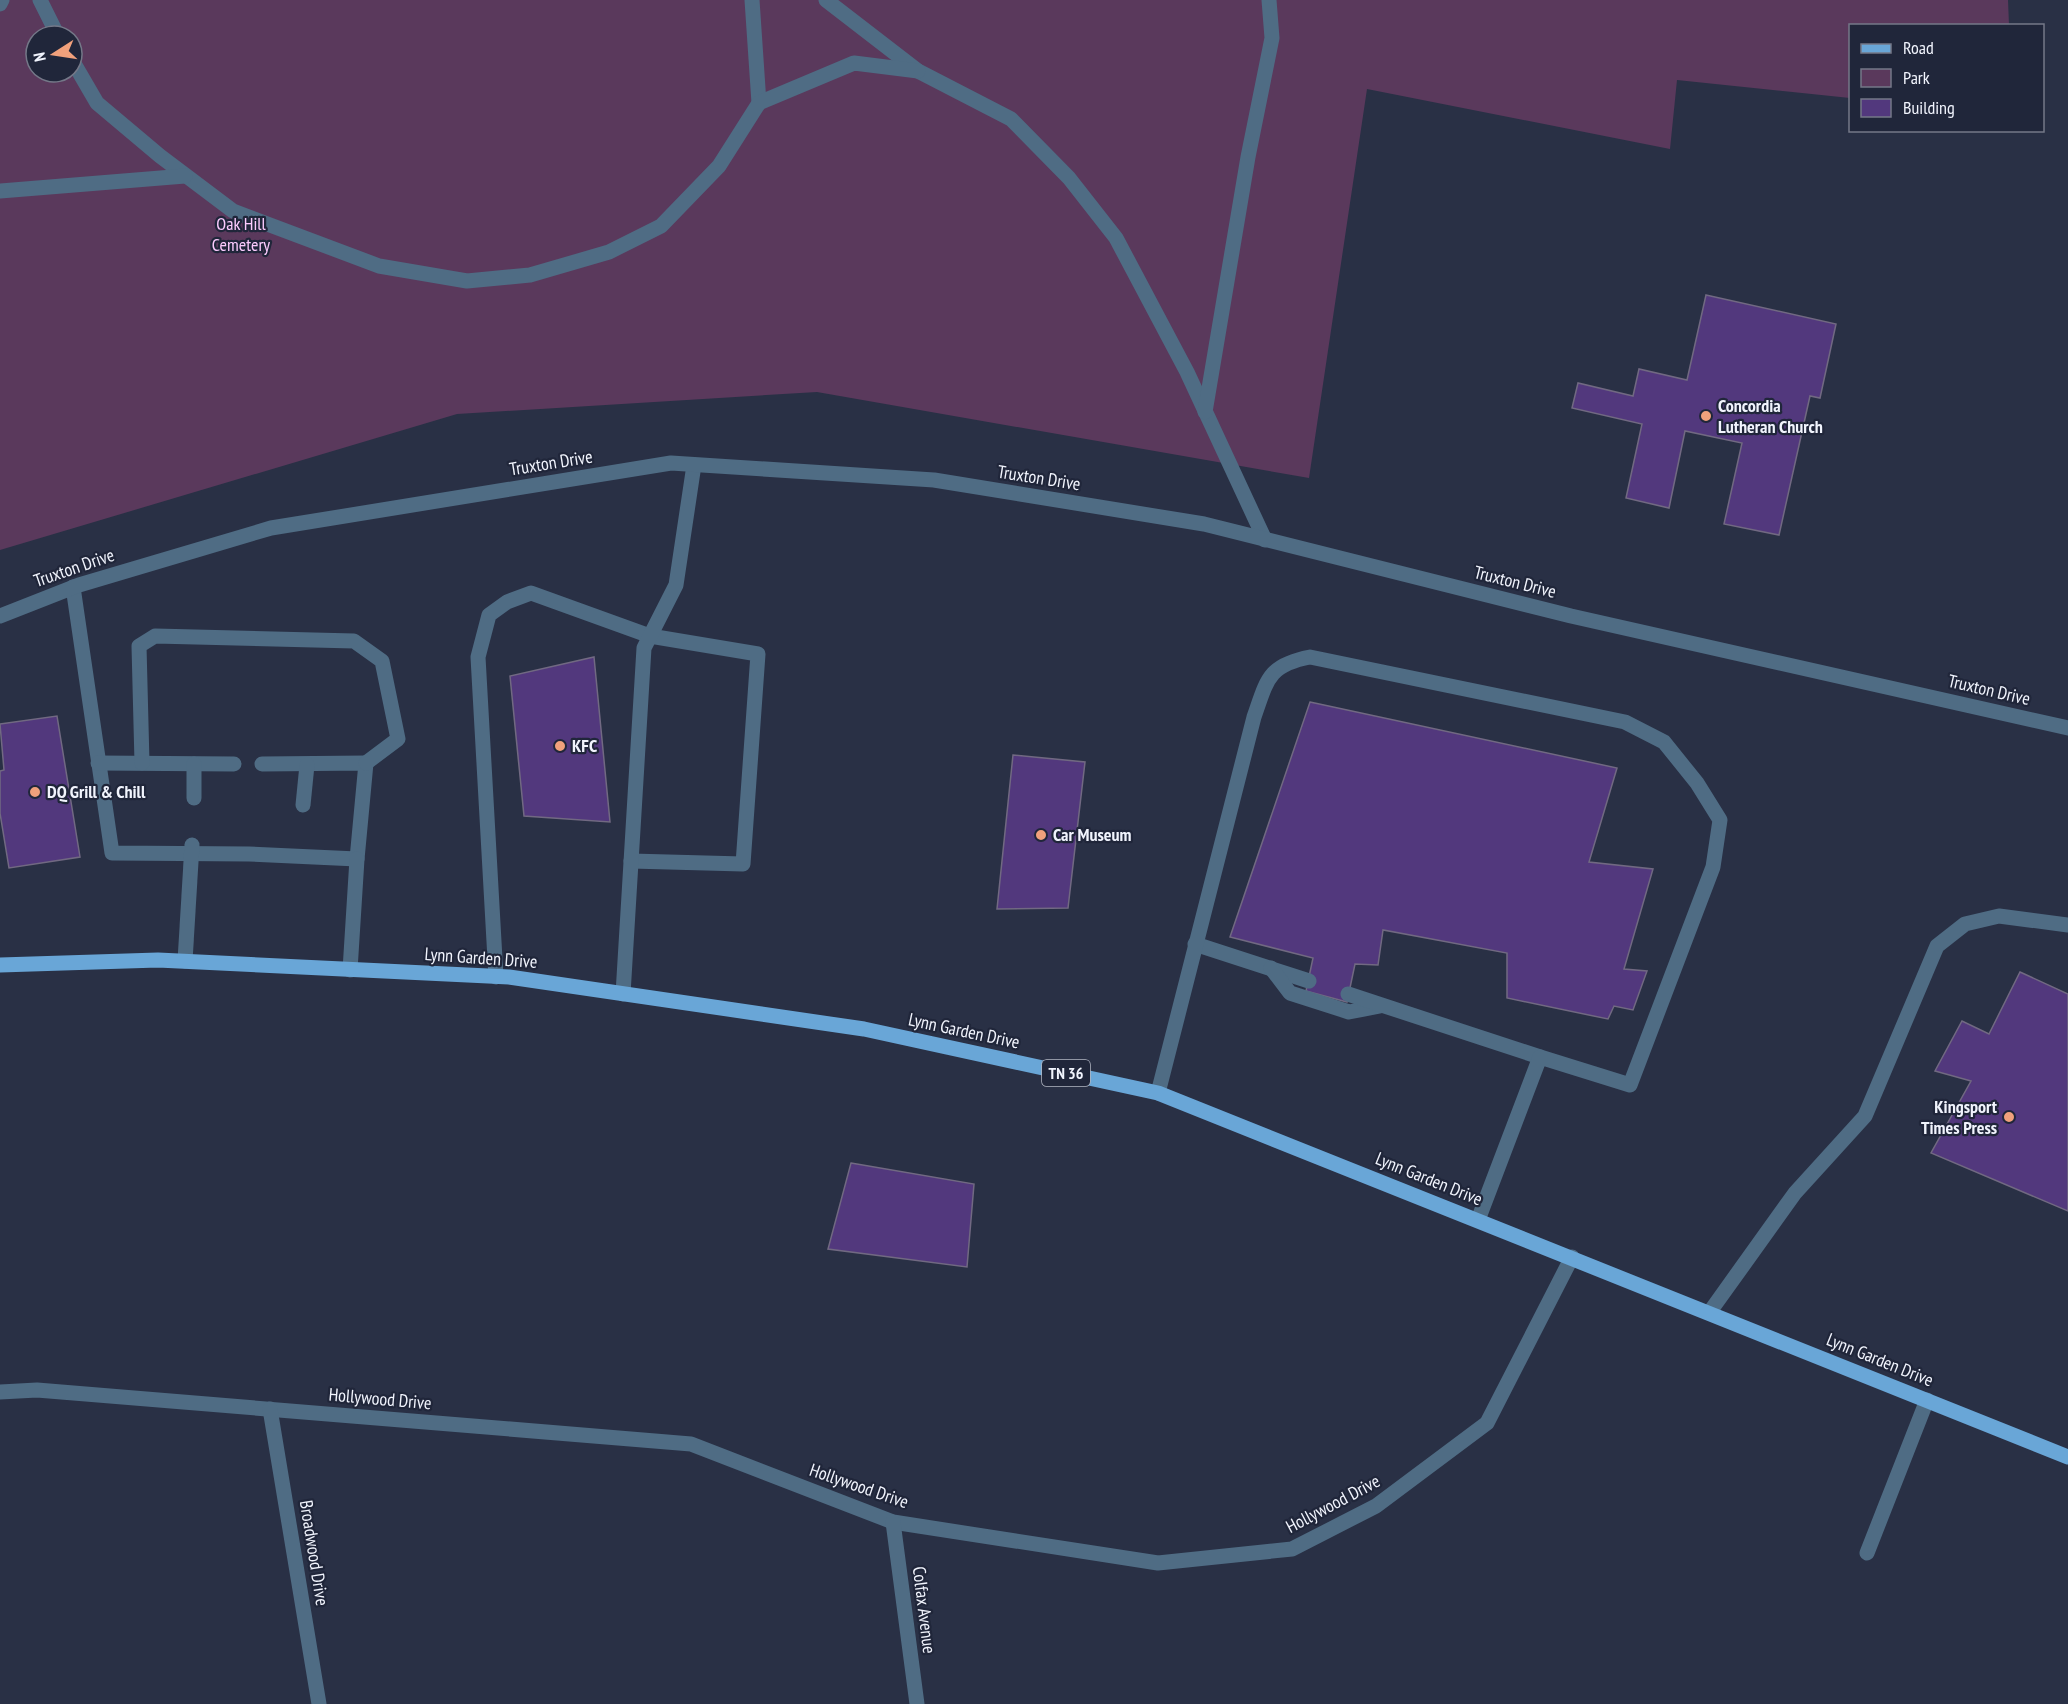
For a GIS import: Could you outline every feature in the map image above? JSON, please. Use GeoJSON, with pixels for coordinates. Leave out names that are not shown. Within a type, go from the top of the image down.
{"type":"FeatureCollection","features":[{"type":"Feature","properties":{"kind":"main road","name":"Lynn Garden Drive"},"geometry":{"type":"LineString","coordinates":[[0,964],[185,962],[496,977],[864,1029],[1158,1093],[2068,1457]]}},
{"type":"Feature","properties":{"kind":"street"},"geometry":{"type":"LineString","coordinates":[[0,4],[2,0]]}},
{"type":"Feature","properties":{"kind":"street"},"geometry":{"type":"LineString","coordinates":[[40,0],[52,24]]}},
{"type":"Feature","properties":{"kind":"street"},"geometry":{"type":"LineString","coordinates":[[752,0],[759,102]]}},
{"type":"Feature","properties":{"kind":"street"},"geometry":{"type":"LineString","coordinates":[[826,0],[918,71],[1011,119],[1070,178],[1116,237],[1205,412],[1265,540]]}},
{"type":"Feature","properties":{"kind":"street"},"geometry":{"type":"LineString","coordinates":[[1205,412],[1248,157],[1272,38],[1269,0]]}},
{"type":"Feature","properties":{"kind":"street"},"geometry":{"type":"LineString","coordinates":[[84,81],[97,103],[185,176],[233,211],[379,267],[467,281],[530,275],[609,252],[661,226],[719,166],[759,102],[854,63],[918,71]]}},
{"type":"Feature","properties":{"kind":"street"},"geometry":{"type":"LineString","coordinates":[[0,191],[185,176]]}},
{"type":"Feature","properties":{"kind":"street","name":"Truxton Drive"},"geometry":{"type":"LineString","coordinates":[[0,616],[73,587],[272,528],[671,463],[934,480],[1204,524],[1571,616],[2068,728]]}},
{"type":"Feature","properties":{"kind":"street"},"geometry":{"type":"LineString","coordinates":[[623,994],[644,648],[676,585],[694,465]]}},
{"type":"Feature","properties":{"kind":"street"},"geometry":{"type":"LineString","coordinates":[[73,587],[112,853],[192,848],[249,849],[302,852],[357,860]]}},
{"type":"Feature","properties":{"kind":"street"},"geometry":{"type":"LineString","coordinates":[[496,977],[478,657],[489,615],[507,602],[531,593],[650,636],[758,654],[743,864],[631,861]]}},
{"type":"Feature","properties":{"kind":"street"},"geometry":{"type":"LineString","coordinates":[[142,763],[139,646],[155,636],[354,641],[382,661],[398,739],[366,763],[262,764]]}},
{"type":"Feature","properties":{"kind":"street"},"geometry":{"type":"LineString","coordinates":[[1158,1093],[1254,717],[1267,680],[1287,661],[1310,657],[1625,722],[1664,742],[1697,783],[1720,820],[1713,867],[1630,1085],[1348,994]]}},
{"type":"Feature","properties":{"kind":"street"},"geometry":{"type":"LineString","coordinates":[[98,763],[234,764]]}},
{"type":"Feature","properties":{"kind":"street"},"geometry":{"type":"LineString","coordinates":[[350,970],[366,763]]}},
{"type":"Feature","properties":{"kind":"street"},"geometry":{"type":"LineString","coordinates":[[194,764],[194,798]]}},
{"type":"Feature","properties":{"kind":"street"},"geometry":{"type":"LineString","coordinates":[[303,805],[307,765]]}},
{"type":"Feature","properties":{"kind":"street"},"geometry":{"type":"LineString","coordinates":[[185,962],[192,848]]}},
{"type":"Feature","properties":{"kind":"street"},"geometry":{"type":"LineString","coordinates":[[1709,1312],[1795,1193],[1865,1116],[1937,946],[1965,924],[1999,916],[2068,925]]}},
{"type":"Feature","properties":{"kind":"street"},"geometry":{"type":"LineString","coordinates":[[1196,944],[1308,981]]}},
{"type":"Feature","properties":{"kind":"street"},"geometry":{"type":"LineString","coordinates":[[1271,968],[1290,993],[1349,1012],[1383,1005]]}},
{"type":"Feature","properties":{"kind":"street"},"geometry":{"type":"LineString","coordinates":[[1478,1220],[1540,1057]]}},
{"type":"Feature","properties":{"kind":"street","name":"Hollywood Drive"},"geometry":{"type":"LineString","coordinates":[[0,1392],[37,1390],[692,1444],[893,1522],[1158,1563],[1292,1549],[1376,1506],[1486,1423],[1572,1257]]}},
{"type":"Feature","properties":{"kind":"street"},"geometry":{"type":"LineString","coordinates":[[1867,1553],[1927,1400]]}},
{"type":"Feature","properties":{"kind":"street","name":"Broadwood Drive"},"geometry":{"type":"LineString","coordinates":[[270,1409],[319,1704]]}},
{"type":"Feature","properties":{"kind":"street","name":"Colfax Avenue"},"geometry":{"type":"LineString","coordinates":[[893,1522],[917,1704]]}},
{"type":"Feature","properties":{"kind":"green space","name":"Oak Hill Cemetery"},"geometry":{"type":"Polygon","coordinates":[[[0,0],[2008,0],[2009,24],[1849,24],[1849,98],[1677,80],[1670,149],[1367,89],[1309,478],[817,392],[457,414],[0,550],[0,0]]]}},
{"type":"Feature","properties":{"kind":"building","name":"Concordia Lutheran Church"},"geometry":{"type":"Polygon","coordinates":[[[1706,295],[1836,324],[1820,398],[1810,396],[1779,535],[1724,524],[1742,443],[1685,431],[1669,508],[1626,498],[1642,424],[1572,408],[1578,383],[1633,396],[1639,369],[1687,380],[1706,295]]]}},
{"type":"Feature","properties":{"kind":"building","name":"KFC"},"geometry":{"type":"Polygon","coordinates":[[[594,657],[610,822],[524,816],[510,676],[594,657]]]}},
{"type":"Feature","properties":{"kind":"building"},"geometry":{"type":"Polygon","coordinates":[[[1310,702],[1617,768],[1589,862],[1653,869],[1624,969],[1647,971],[1633,1010],[1614,1006],[1608,1019],[1507,998],[1507,953],[1383,930],[1378,965],[1355,964],[1347,1002],[1306,991],[1313,958],[1230,937],[1310,702]]]}},
{"type":"Feature","properties":{"kind":"building","name":"DQ Grill & Chill"},"geometry":{"type":"Polygon","coordinates":[[[57,716],[80,857],[9,868],[0,813],[0,771],[4,770],[0,724],[57,716]]]}},
{"type":"Feature","properties":{"kind":"building","name":"Car Museum"},"geometry":{"type":"Polygon","coordinates":[[[1013,755],[1085,762],[1068,908],[997,909],[1013,755]]]}},
{"type":"Feature","properties":{"kind":"building","name":"Kingsport Times Press"},"geometry":{"type":"Polygon","coordinates":[[[2020,972],[2068,994],[2068,1211],[1931,1153],[1971,1081],[1935,1071],[1962,1021],[1989,1034],[2020,972]]]}},
{"type":"Feature","properties":{"kind":"building"},"geometry":{"type":"Polygon","coordinates":[[[851,1163],[974,1184],[967,1267],[828,1249],[851,1163]]]}},
{"type":"Feature","properties":{"kind":"place","name":"Concordia Lutheran Church"},"geometry":{"type":"Point","coordinates":[1706,416]}},
{"type":"Feature","properties":{"kind":"place","name":"KFC"},"geometry":{"type":"Point","coordinates":[560,746]}},
{"type":"Feature","properties":{"kind":"place","name":"DQ Grill & Chill"},"geometry":{"type":"Point","coordinates":[35,792]}},
{"type":"Feature","properties":{"kind":"place","name":"Car Museum"},"geometry":{"type":"Point","coordinates":[1041,835]}},
{"type":"Feature","properties":{"kind":"place","name":"Kingsport Times Press"},"geometry":{"type":"Point","coordinates":[2009,1117]}}]}
